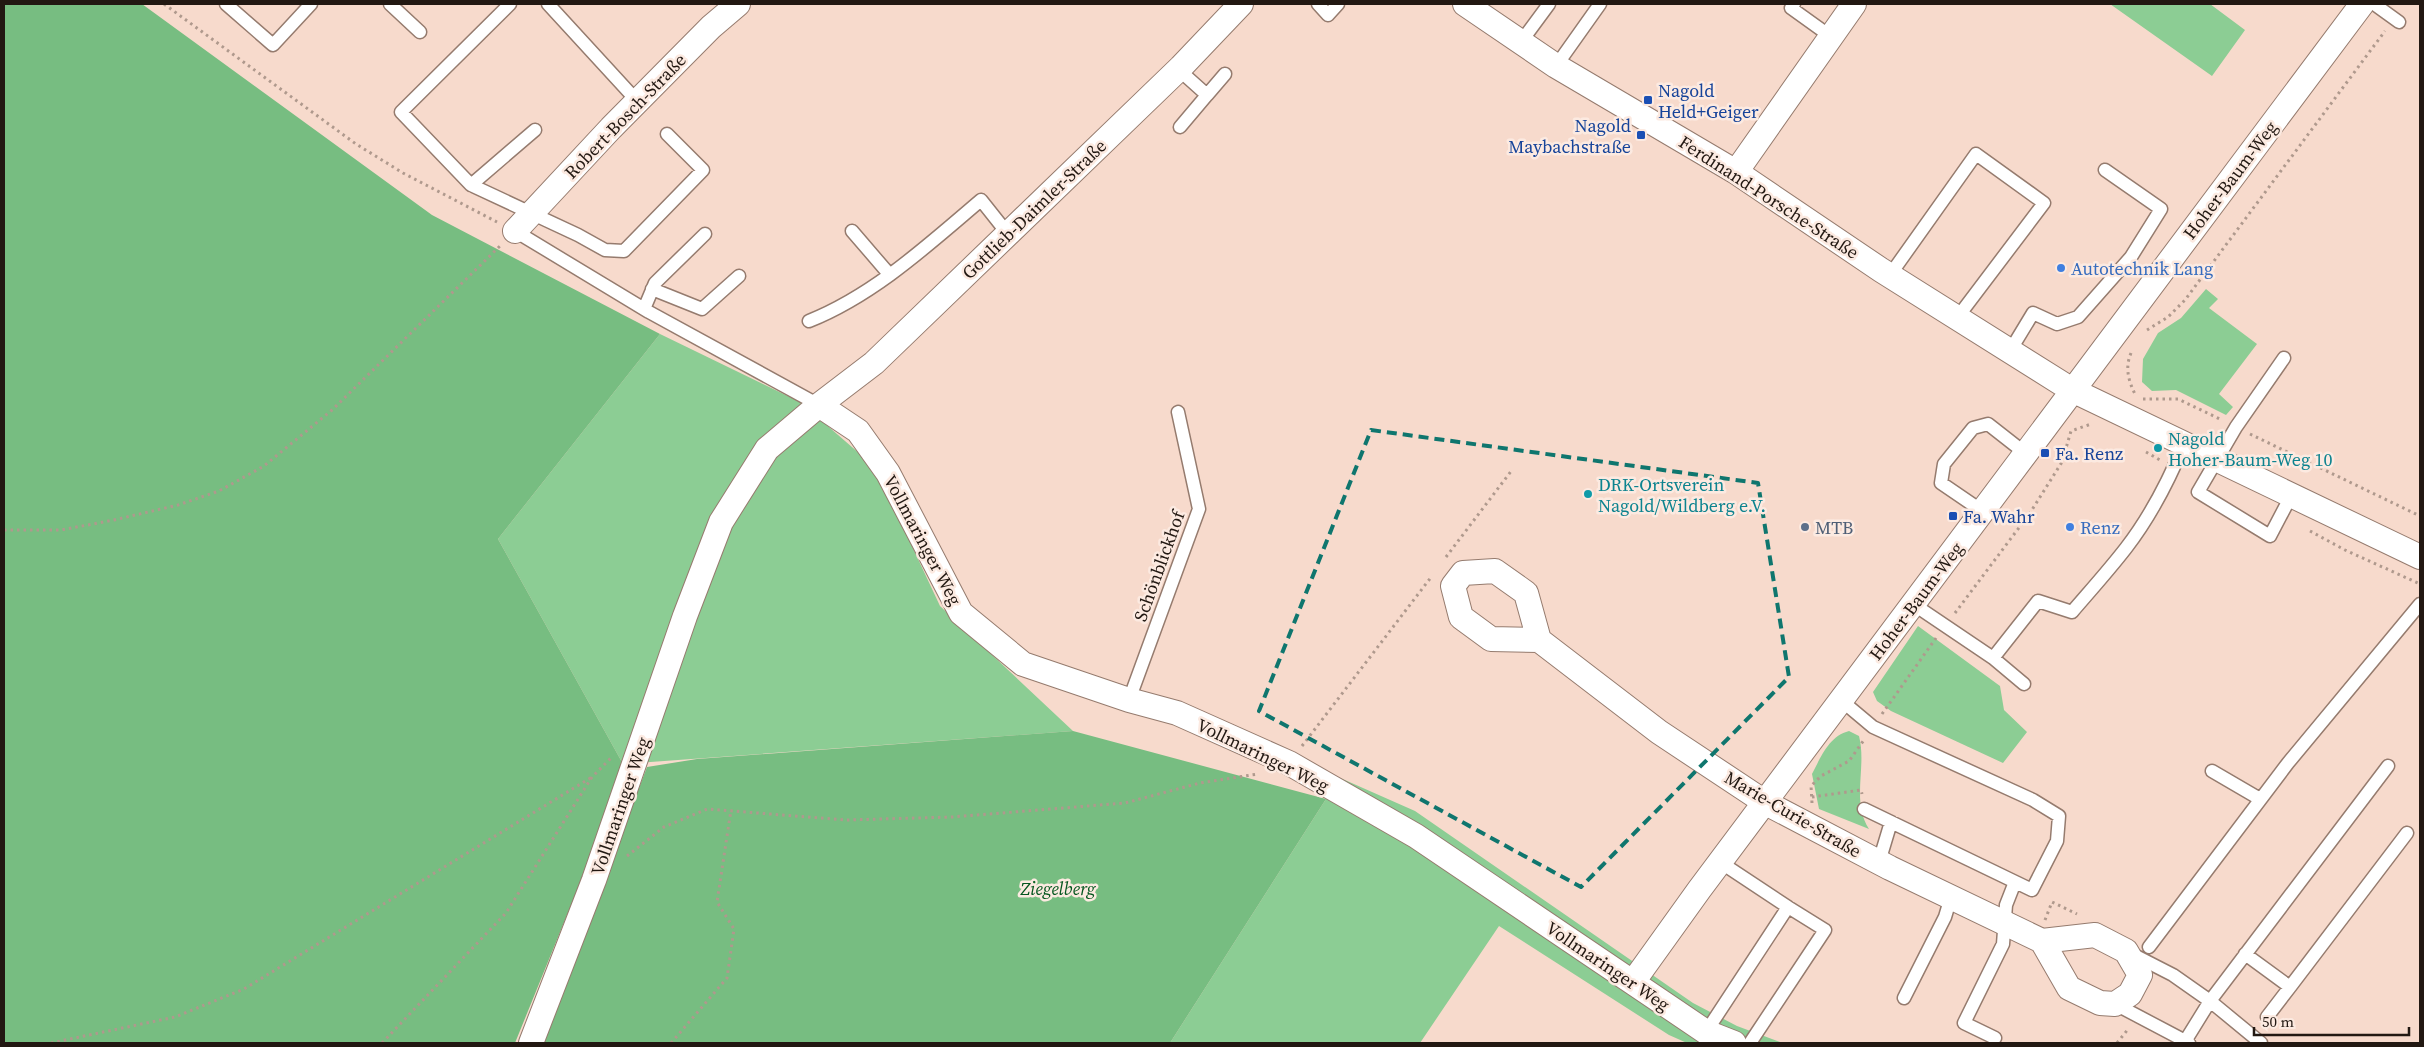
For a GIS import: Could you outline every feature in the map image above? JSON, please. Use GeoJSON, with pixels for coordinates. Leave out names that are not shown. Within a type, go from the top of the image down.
{"type":"FeatureCollection","features":[{"type":"Feature","properties":{"kind":"street","name":"Robert-Bosch-Straße"},"geometry":{"type":"LineString","coordinates":[[514,231],[711,27],[738,4]]}},
{"type":"Feature","properties":{"kind":"street","name":"Gottlieb-Daimler-Straße"},"geometry":{"type":"LineString","coordinates":[[819,405],[874,363],[1178,69],[1241,4]]}},
{"type":"Feature","properties":{"kind":"street","name":"Ferdinand-Porsche-Straße"},"geometry":{"type":"LineString","coordinates":[[1465,4],[1556,66],[1736,172],[1890,275],[2072,390],[2420,557]]}},
{"type":"Feature","properties":{"kind":"street"},"geometry":{"type":"LineString","coordinates":[[1736,172],[1854,4]]}},
{"type":"Feature","properties":{"kind":"street","name":"Hoher-Baum-Weg"},"geometry":{"type":"LineString","coordinates":[[1633,982],[1720,862],[2362,4]]}},
{"type":"Feature","properties":{"kind":"street","name":"Vollmaringer Weg"},"geometry":{"type":"LineString","coordinates":[[531,1043],[594,880],[685,616],[721,522],[767,449],[819,405],[858,431],[888,473],[961,613],[1023,664],[1129,700],[1177,713],[1289,763],[1416,836],[1706,1032],[1734,1043]]}},
{"type":"Feature","properties":{"kind":"street","name":"Marie-Curie-Straße"},"geometry":{"type":"LineString","coordinates":[[1538,640],[1659,732],[1766,803],[1879,862],[2042,941]]}},
{"type":"Feature","properties":{"kind":"street"},"geometry":{"type":"LineString","coordinates":[[2095,935],[2126,951],[2140,975],[2130,994],[2116,1004],[2100,1003],[2069,988],[2042,941],[2095,935]]}},
{"type":"Feature","properties":{"kind":"lane"},"geometry":{"type":"LineString","coordinates":[[226,4],[273,45],[311,4]]}},
{"type":"Feature","properties":{"kind":"lane"},"geometry":{"type":"LineString","coordinates":[[390,4],[420,32]]}},
{"type":"Feature","properties":{"kind":"lane"},"geometry":{"type":"LineString","coordinates":[[510,4],[401,112],[471,185],[532,212],[605,250],[624,251],[702,170],[667,134]]}},
{"type":"Feature","properties":{"kind":"lane"},"geometry":{"type":"LineString","coordinates":[[548,4],[638,102]]}},
{"type":"Feature","properties":{"kind":"lane"},"geometry":{"type":"LineString","coordinates":[[1318,4],[1328,15],[1338,4]]}},
{"type":"Feature","properties":{"kind":"lane"},"geometry":{"type":"LineString","coordinates":[[1521,42],[1549,4]]}},
{"type":"Feature","properties":{"kind":"lane"},"geometry":{"type":"LineString","coordinates":[[1556,66],[1600,4]]}},
{"type":"Feature","properties":{"kind":"lane"},"geometry":{"type":"LineString","coordinates":[[1794,4],[1791,8],[1830,36]]}},
{"type":"Feature","properties":{"kind":"lane"},"geometry":{"type":"LineString","coordinates":[[2374,4],[2396,20]]}},
{"type":"Feature","properties":{"kind":"lane"},"geometry":{"type":"LineString","coordinates":[[1178,69],[1207,95]]}},
{"type":"Feature","properties":{"kind":"lane"},"geometry":{"type":"LineString","coordinates":[[1180,127],[1225,74]]}},
{"type":"Feature","properties":{"kind":"lane"},"geometry":{"type":"LineString","coordinates":[[471,185],[535,130]]}},
{"type":"Feature","properties":{"kind":"lane"},"geometry":{"type":"LineString","coordinates":[[1890,275],[1976,154],[2044,203],[1957,318]]}},
{"type":"Feature","properties":{"kind":"lane"},"geometry":{"type":"LineString","coordinates":[[2010,351],[2033,313],[2057,324],[2078,317],[2131,257],[2161,209],[2105,170]]}},
{"type":"Feature","properties":{"kind":"lane"},"geometry":{"type":"LineString","coordinates":[[810,321],[851,302],[916,255],[981,200],[1008,234]]}},
{"type":"Feature","properties":{"kind":"lane"},"geometry":{"type":"LineString","coordinates":[[514,231],[644,309],[819,405]]}},
{"type":"Feature","properties":{"kind":"lane"},"geometry":{"type":"LineString","coordinates":[[852,231],[888,274]]}},
{"type":"Feature","properties":{"kind":"lane"},"geometry":{"type":"LineString","coordinates":[[644,309],[655,284],[705,234]]}},
{"type":"Feature","properties":{"kind":"lane"},"geometry":{"type":"LineString","coordinates":[[652,289],[702,309],[739,276]]}},
{"type":"Feature","properties":{"kind":"lane"},"geometry":{"type":"LineString","coordinates":[[2284,358],[2215,459],[2198,492],[2270,536],[2291,496]]}},
{"type":"Feature","properties":{"kind":"lane","name":"Schönblickhof"},"geometry":{"type":"LineString","coordinates":[[1129,700],[1199,510],[1178,412]]}},
{"type":"Feature","properties":{"kind":"lane"},"geometry":{"type":"LineString","coordinates":[[1982,511],[1941,483],[1944,464],[1973,428],[1988,424],[2026,453]]}},
{"type":"Feature","properties":{"kind":"lane"},"geometry":{"type":"LineString","coordinates":[[1993,658],[2038,601],[2072,612],[2128,546],[2174,467],[2184,444]]}},
{"type":"Feature","properties":{"kind":"lane"},"geometry":{"type":"LineString","coordinates":[[1913,604],[1993,658],[2024,684]]}},
{"type":"Feature","properties":{"kind":"lane"},"geometry":{"type":"LineString","coordinates":[[2149,947],[2288,763],[2420,604]]}},
{"type":"Feature","properties":{"kind":"lane"},"geometry":{"type":"LineString","coordinates":[[1842,701],[1873,726],[2032,800],[2059,816],[2057,841],[2032,890],[1864,809]]}},
{"type":"Feature","properties":{"kind":"lane"},"geometry":{"type":"LineString","coordinates":[[2116,1004],[2186,1043],[2210,1000],[2388,766]]}},
{"type":"Feature","properties":{"kind":"lane"},"geometry":{"type":"LineString","coordinates":[[2212,771],[2260,800]]}},
{"type":"Feature","properties":{"kind":"lane"},"geometry":{"type":"LineString","coordinates":[[1879,862],[1891,822]]}},
{"type":"Feature","properties":{"kind":"lane"},"geometry":{"type":"LineString","coordinates":[[2267,1017],[2407,832]]}},
{"type":"Feature","properties":{"kind":"lane"},"geometry":{"type":"LineString","coordinates":[[1720,862],[1825,930],[1750,1043]]}},
{"type":"Feature","properties":{"kind":"lane"},"geometry":{"type":"LineString","coordinates":[[1995,1038],[1964,1023],[2003,944],[2003,922],[2006,905],[2014,882]]}},
{"type":"Feature","properties":{"kind":"lane"},"geometry":{"type":"LineString","coordinates":[[1904,998],[1946,917],[1951,897]]}},
{"type":"Feature","properties":{"kind":"lane"},"geometry":{"type":"LineString","coordinates":[[1706,1032],[1788,907]]}},
{"type":"Feature","properties":{"kind":"lane"},"geometry":{"type":"LineString","coordinates":[[2126,951],[2173,975],[2210,1000],[2261,1043]]}},
{"type":"Feature","properties":{"kind":"lane"},"geometry":{"type":"LineString","coordinates":[[2245,954],[2290,988]]}},
{"type":"Feature","properties":{"kind":"path"},"geometry":{"type":"LineString","coordinates":[[4,530],[62,530],[178,505],[219,491],[264,466],[332,410],[514,231],[403,173],[356,144],[164,4]]}},
{"type":"Feature","properties":{"kind":"path"},"geometry":{"type":"LineString","coordinates":[[2140,337],[2157,323],[2168,317],[2185,300],[2396,20]]}},
{"type":"Feature","properties":{"kind":"path"},"geometry":{"type":"LineString","coordinates":[[2131,352],[2127,360],[2127,374],[2139,400],[2154,398],[2178,399],[2420,516]]}},
{"type":"Feature","properties":{"kind":"path"},"geometry":{"type":"LineString","coordinates":[[1810,826],[1811,786],[1822,776],[1849,761],[1945,626],[2030,513],[2062,462],[2072,431],[2096,423]]}},
{"type":"Feature","properties":{"kind":"path"},"geometry":{"type":"LineString","coordinates":[[2142,446],[2155,458],[2174,467]]}},
{"type":"Feature","properties":{"kind":"path"},"geometry":{"type":"LineString","coordinates":[[1440,565],[1512,470]]}},
{"type":"Feature","properties":{"kind":"path"},"geometry":{"type":"LineString","coordinates":[[2279,516],[2420,584]]}},
{"type":"Feature","properties":{"kind":"path"},"geometry":{"type":"LineString","coordinates":[[625,856],[664,827],[707,809],[846,820],[952,817],[1126,803],[1200,783],[1283,769],[1434,573]]}},
{"type":"Feature","properties":{"kind":"path"},"geometry":{"type":"LineString","coordinates":[[51,1043],[175,1018],[244,989],[592,777],[506,913],[382,1043]]}},
{"type":"Feature","properties":{"kind":"path"},"geometry":{"type":"LineString","coordinates":[[1812,797],[1861,790],[1864,809]]}},
{"type":"Feature","properties":{"kind":"path"},"geometry":{"type":"LineString","coordinates":[[671,1043],[727,978],[734,929],[717,902],[731,810]]}},
{"type":"Feature","properties":{"kind":"highlighted area"},"geometry":{"type":"Polygon","coordinates":[[[1371,430],[1758,483],[1789,677],[1581,887],[1259,711],[1371,430]]]}},
{"type":"Feature","properties":{"kind":"green space"},"geometry":{"type":"Polygon","coordinates":[[[4,4],[142,4],[432,215],[660,334],[498,539],[623,764],[582,878],[515,1043],[4,1043],[4,4]]]}},
{"type":"Feature","properties":{"kind":"green space"},"geometry":{"type":"Polygon","coordinates":[[[2110,4],[2210,4],[2245,30],[2212,76],[2110,4]]]}},
{"type":"Feature","properties":{"kind":"green space"},"geometry":{"type":"Polygon","coordinates":[[[2206,289],[2218,299],[2209,308],[2257,344],[2219,394],[2233,407],[2226,415],[2176,390],[2152,391],[2142,382],[2143,359],[2158,333],[2181,318],[2206,289]]]}},
{"type":"Feature","properties":{"kind":"green space"},"geometry":{"type":"Polygon","coordinates":[[[660,334],[800,402],[875,467],[940,606],[1073,731],[623,764],[498,539],[660,334]]]}},
{"type":"Feature","properties":{"kind":"green space"},"geometry":{"type":"Polygon","coordinates":[[[1918,626],[2000,686],[2004,710],[2027,732],[2003,763],[1891,711],[1877,701],[1873,692],[1918,626]]]}},
{"type":"Feature","properties":{"kind":"green space","name":"Ziegelberg"},"geometry":{"type":"Polygon","coordinates":[[[1073,731],[1326,799],[1170,1043],[542,1043],[647,767],[697,759],[1073,731]]]}},
{"type":"Feature","properties":{"kind":"green space"},"geometry":{"type":"Polygon","coordinates":[[[1849,731],[1859,736],[1861,748],[1861,807],[1869,829],[1819,809],[1812,774],[1822,754],[1831,742],[1836,737],[1849,731]]]}},
{"type":"Feature","properties":{"kind":"green space"},"geometry":{"type":"Polygon","coordinates":[[[1329,773],[1415,811],[1693,1003],[1737,1026],[1783,1043],[1687,1043],[1669,1035],[1499,926],[1420,1043],[1170,1043],[1326,799],[1329,773]]]}},
{"type":"Feature","properties":{"kind":"place","name":"Nagold Held+Geiger"},"geometry":{"type":"Point","coordinates":[1648,100]}},
{"type":"Feature","properties":{"kind":"place","name":"Nagold Maybachstraße"},"geometry":{"type":"Point","coordinates":[1641,135]}},
{"type":"Feature","properties":{"kind":"place","name":"Autotechnik Lang"},"geometry":{"type":"Point","coordinates":[2061,268]}},
{"type":"Feature","properties":{"kind":"place","name":"Nagold Hoher-Baum-Weg 10"},"geometry":{"type":"Point","coordinates":[2158,448]}},
{"type":"Feature","properties":{"kind":"place","name":"Fa. Renz"},"geometry":{"type":"Point","coordinates":[2045,453]}},
{"type":"Feature","properties":{"kind":"place","name":"DRK-Ortsverein Nagold/Wildberg e.V."},"geometry":{"type":"Point","coordinates":[1588,494]}},
{"type":"Feature","properties":{"kind":"place","name":"Fa. Wahr"},"geometry":{"type":"Point","coordinates":[1953,516]}},
{"type":"Feature","properties":{"kind":"place","name":"MTB"},"geometry":{"type":"Point","coordinates":[1805,527]}},
{"type":"Feature","properties":{"kind":"place","name":"Renz"},"geometry":{"type":"Point","coordinates":[2070,527]}}]}
